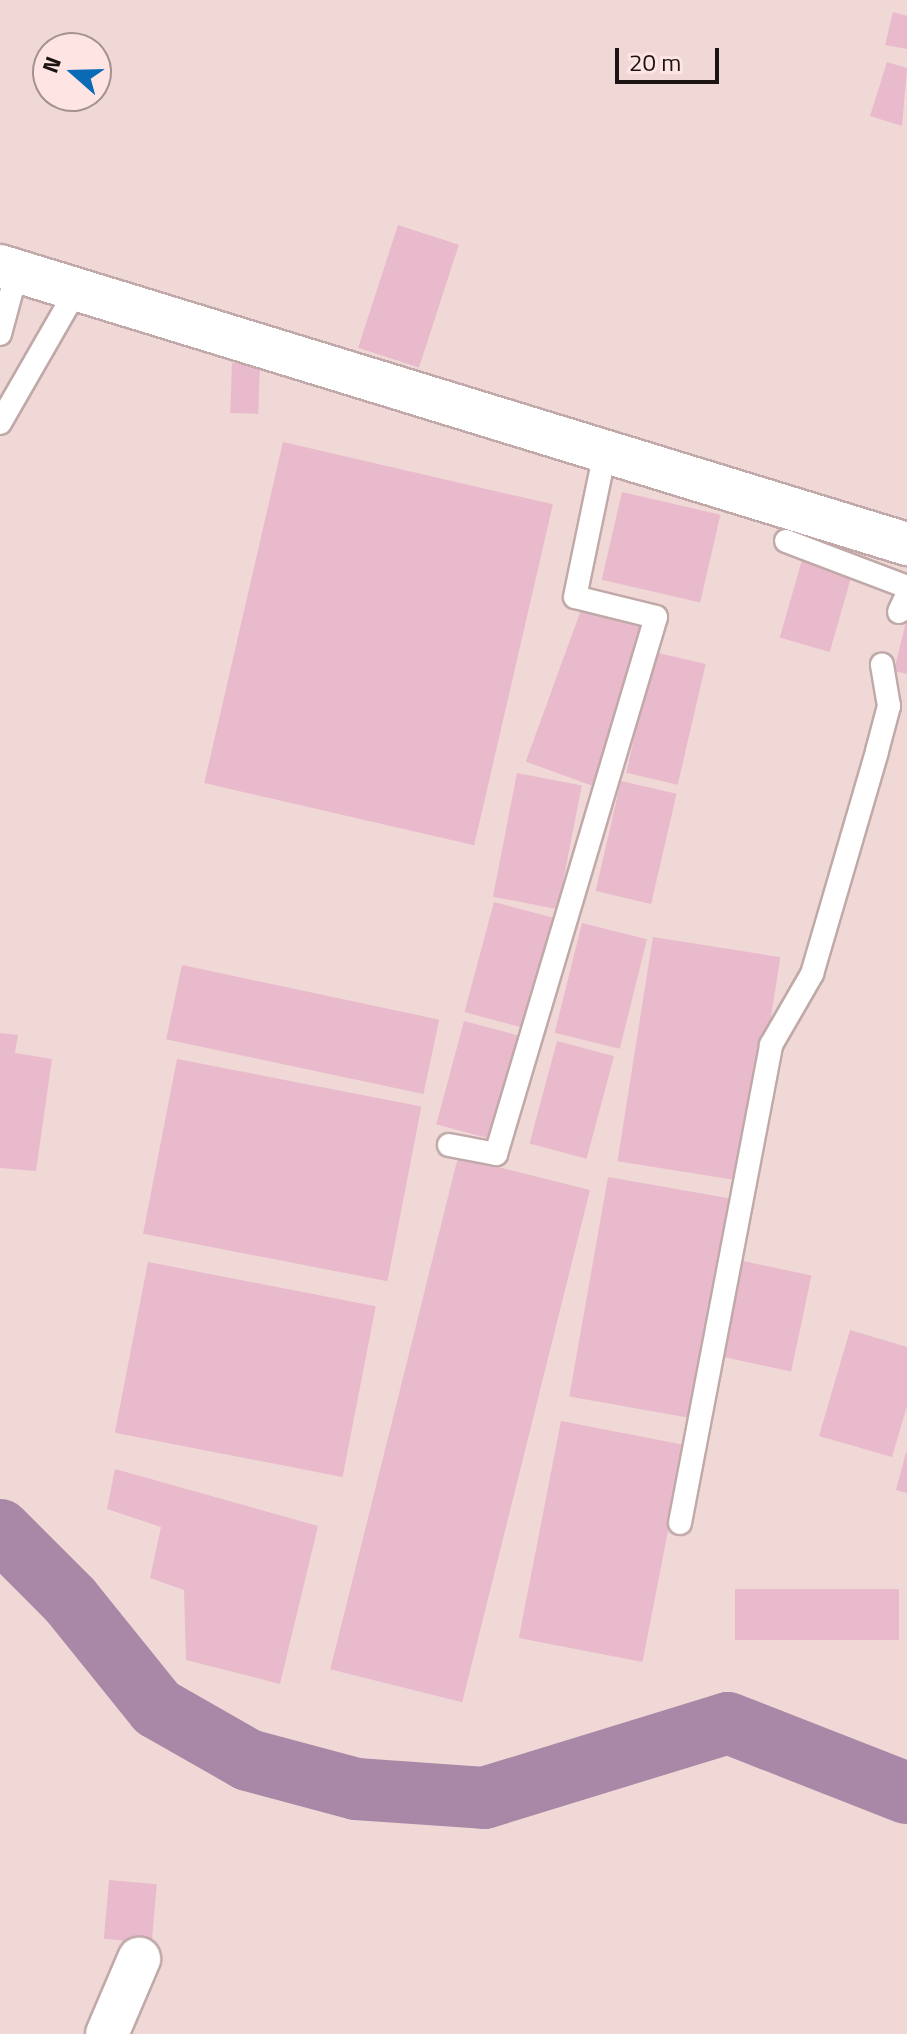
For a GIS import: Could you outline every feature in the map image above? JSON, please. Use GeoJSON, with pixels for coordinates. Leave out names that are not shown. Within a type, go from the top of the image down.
{"type":"FeatureCollection","features":[{"type":"Feature","properties":{"kind":"street"},"geometry":{"type":"LineString","coordinates":[[8,268],[907,544]]}},
{"type":"Feature","properties":{"kind":"street"},"geometry":{"type":"LineString","coordinates":[[107,2034],[139,1959]]}},
{"type":"Feature","properties":{"kind":"lane"},"geometry":{"type":"LineString","coordinates":[[0,334],[8,268]]}},
{"type":"Feature","properties":{"kind":"lane"},"geometry":{"type":"LineString","coordinates":[[0,423],[77,289]]}},
{"type":"Feature","properties":{"kind":"lane"},"geometry":{"type":"LineString","coordinates":[[449,1145],[496,1154],[656,617],[575,597],[605,452]]}},
{"type":"Feature","properties":{"kind":"lane"},"geometry":{"type":"LineString","coordinates":[[786,541],[907,587]]}},
{"type":"Feature","properties":{"kind":"lane"},"geometry":{"type":"LineString","coordinates":[[680,1523],[771,1045],[808,985],[868,781],[889,706],[882,665]]}},
{"type":"Feature","properties":{"kind":"building"},"geometry":{"type":"Polygon","coordinates":[[[893,12],[907,16],[907,49],[885,45],[893,12]]]}},
{"type":"Feature","properties":{"kind":"building"},"geometry":{"type":"Polygon","coordinates":[[[887,62],[907,68],[902,126],[870,116],[887,62]]]}},
{"type":"Feature","properties":{"kind":"building"},"geometry":{"type":"Polygon","coordinates":[[[398,225],[459,245],[419,367],[358,348],[398,225]]]}},
{"type":"Feature","properties":{"kind":"building"},"geometry":{"type":"Polygon","coordinates":[[[232,363],[260,364],[258,414],[230,413],[232,363]]]}},
{"type":"Feature","properties":{"kind":"building"},"geometry":{"type":"Polygon","coordinates":[[[283,442],[553,504],[474,845],[204,783],[283,442]]]}},
{"type":"Feature","properties":{"kind":"building"},"geometry":{"type":"Polygon","coordinates":[[[622,492],[720,515],[700,602],[602,580],[622,492]]]}},
{"type":"Feature","properties":{"kind":"building"},"geometry":{"type":"Polygon","coordinates":[[[804,553],[854,567],[830,652],[780,638],[804,553]]]}},
{"type":"Feature","properties":{"kind":"building"},"geometry":{"type":"Polygon","coordinates":[[[585,599],[653,624],[593,786],[526,762],[585,599]]]}},
{"type":"Feature","properties":{"kind":"building"},"geometry":{"type":"Polygon","coordinates":[[[907,621],[907,674],[894,671],[907,621]]]}},
{"type":"Feature","properties":{"kind":"building"},"geometry":{"type":"Polygon","coordinates":[[[654,652],[706,664],[678,785],[626,773],[654,652]]]}},
{"type":"Feature","properties":{"kind":"building"},"geometry":{"type":"Polygon","coordinates":[[[517,773],[582,786],[558,909],[493,897],[517,773]]]}},
{"type":"Feature","properties":{"kind":"building"},"geometry":{"type":"Polygon","coordinates":[[[621,781],[677,794],[651,904],[596,891],[621,781]]]}},
{"type":"Feature","properties":{"kind":"building"},"geometry":{"type":"Polygon","coordinates":[[[494,902],[557,919],[527,1029],[464,1012],[494,902]]]}},
{"type":"Feature","properties":{"kind":"building"},"geometry":{"type":"Polygon","coordinates":[[[582,923],[647,939],[620,1049],[555,1033],[582,923]]]}},
{"type":"Feature","properties":{"kind":"building"},"geometry":{"type":"Polygon","coordinates":[[[653,937],[780,957],[745,1181],[617,1161],[653,937]]]}},
{"type":"Feature","properties":{"kind":"building"},"geometry":{"type":"Polygon","coordinates":[[[182,965],[439,1020],[423,1094],[166,1039],[182,965]]]}},
{"type":"Feature","properties":{"kind":"building"},"geometry":{"type":"Polygon","coordinates":[[[464,1021],[526,1038],[498,1141],[436,1124],[464,1021]]]}},
{"type":"Feature","properties":{"kind":"building"},"geometry":{"type":"Polygon","coordinates":[[[0,1033],[18,1035],[15,1053],[52,1059],[36,1171],[0,1168],[0,1033]]]}},
{"type":"Feature","properties":{"kind":"building"},"geometry":{"type":"Polygon","coordinates":[[[557,1041],[614,1056],[587,1159],[530,1143],[557,1041]]]}},
{"type":"Feature","properties":{"kind":"building"},"geometry":{"type":"Polygon","coordinates":[[[177,1059],[421,1107],[387,1281],[143,1234],[177,1059]]]}},
{"type":"Feature","properties":{"kind":"building"},"geometry":{"type":"Polygon","coordinates":[[[458,1157],[590,1190],[462,1702],[330,1669],[458,1157]]]}},
{"type":"Feature","properties":{"kind":"building"},"geometry":{"type":"Polygon","coordinates":[[[608,1177],[736,1200],[697,1419],[569,1397],[608,1177]]]}},
{"type":"Feature","properties":{"kind":"building"},"geometry":{"type":"Polygon","coordinates":[[[743,1261],[811,1276],[791,1371],[723,1357],[743,1261]]]}},
{"type":"Feature","properties":{"kind":"building"},"geometry":{"type":"Polygon","coordinates":[[[148,1262],[376,1306],[343,1477],[115,1433],[148,1262]]]}},
{"type":"Feature","properties":{"kind":"building"},"geometry":{"type":"Polygon","coordinates":[[[850,1330],[907,1347],[907,1406],[892,1457],[819,1436],[850,1330]]]}},
{"type":"Feature","properties":{"kind":"building"},"geometry":{"type":"Polygon","coordinates":[[[561,1421],[685,1445],[643,1662],[519,1638],[561,1421]]]}},
{"type":"Feature","properties":{"kind":"building"},"geometry":{"type":"Polygon","coordinates":[[[907,1453],[907,1493],[896,1490],[907,1453]]]}},
{"type":"Feature","properties":{"kind":"building"},"geometry":{"type":"Polygon","coordinates":[[[115,1469],[318,1526],[280,1684],[186,1660],[184,1590],[150,1578],[161,1527],[107,1509],[115,1469]]]}},
{"type":"Feature","properties":{"kind":"building"},"geometry":{"type":"Polygon","coordinates":[[[735,1589],[899,1589],[899,1640],[735,1640],[735,1589]]]}},
{"type":"Feature","properties":{"kind":"building"},"geometry":{"type":"Polygon","coordinates":[[[109,1880],[157,1884],[152,1943],[104,1939],[109,1880]]]}},
{"type":"Feature","properties":{"kind":"waterway"},"geometry":{"type":"LineString","coordinates":[[0,1530],[70,1600],[157,1708],[248,1760],[356,1789],[484,1798],[728,1723],[907,1793]]}}]}
